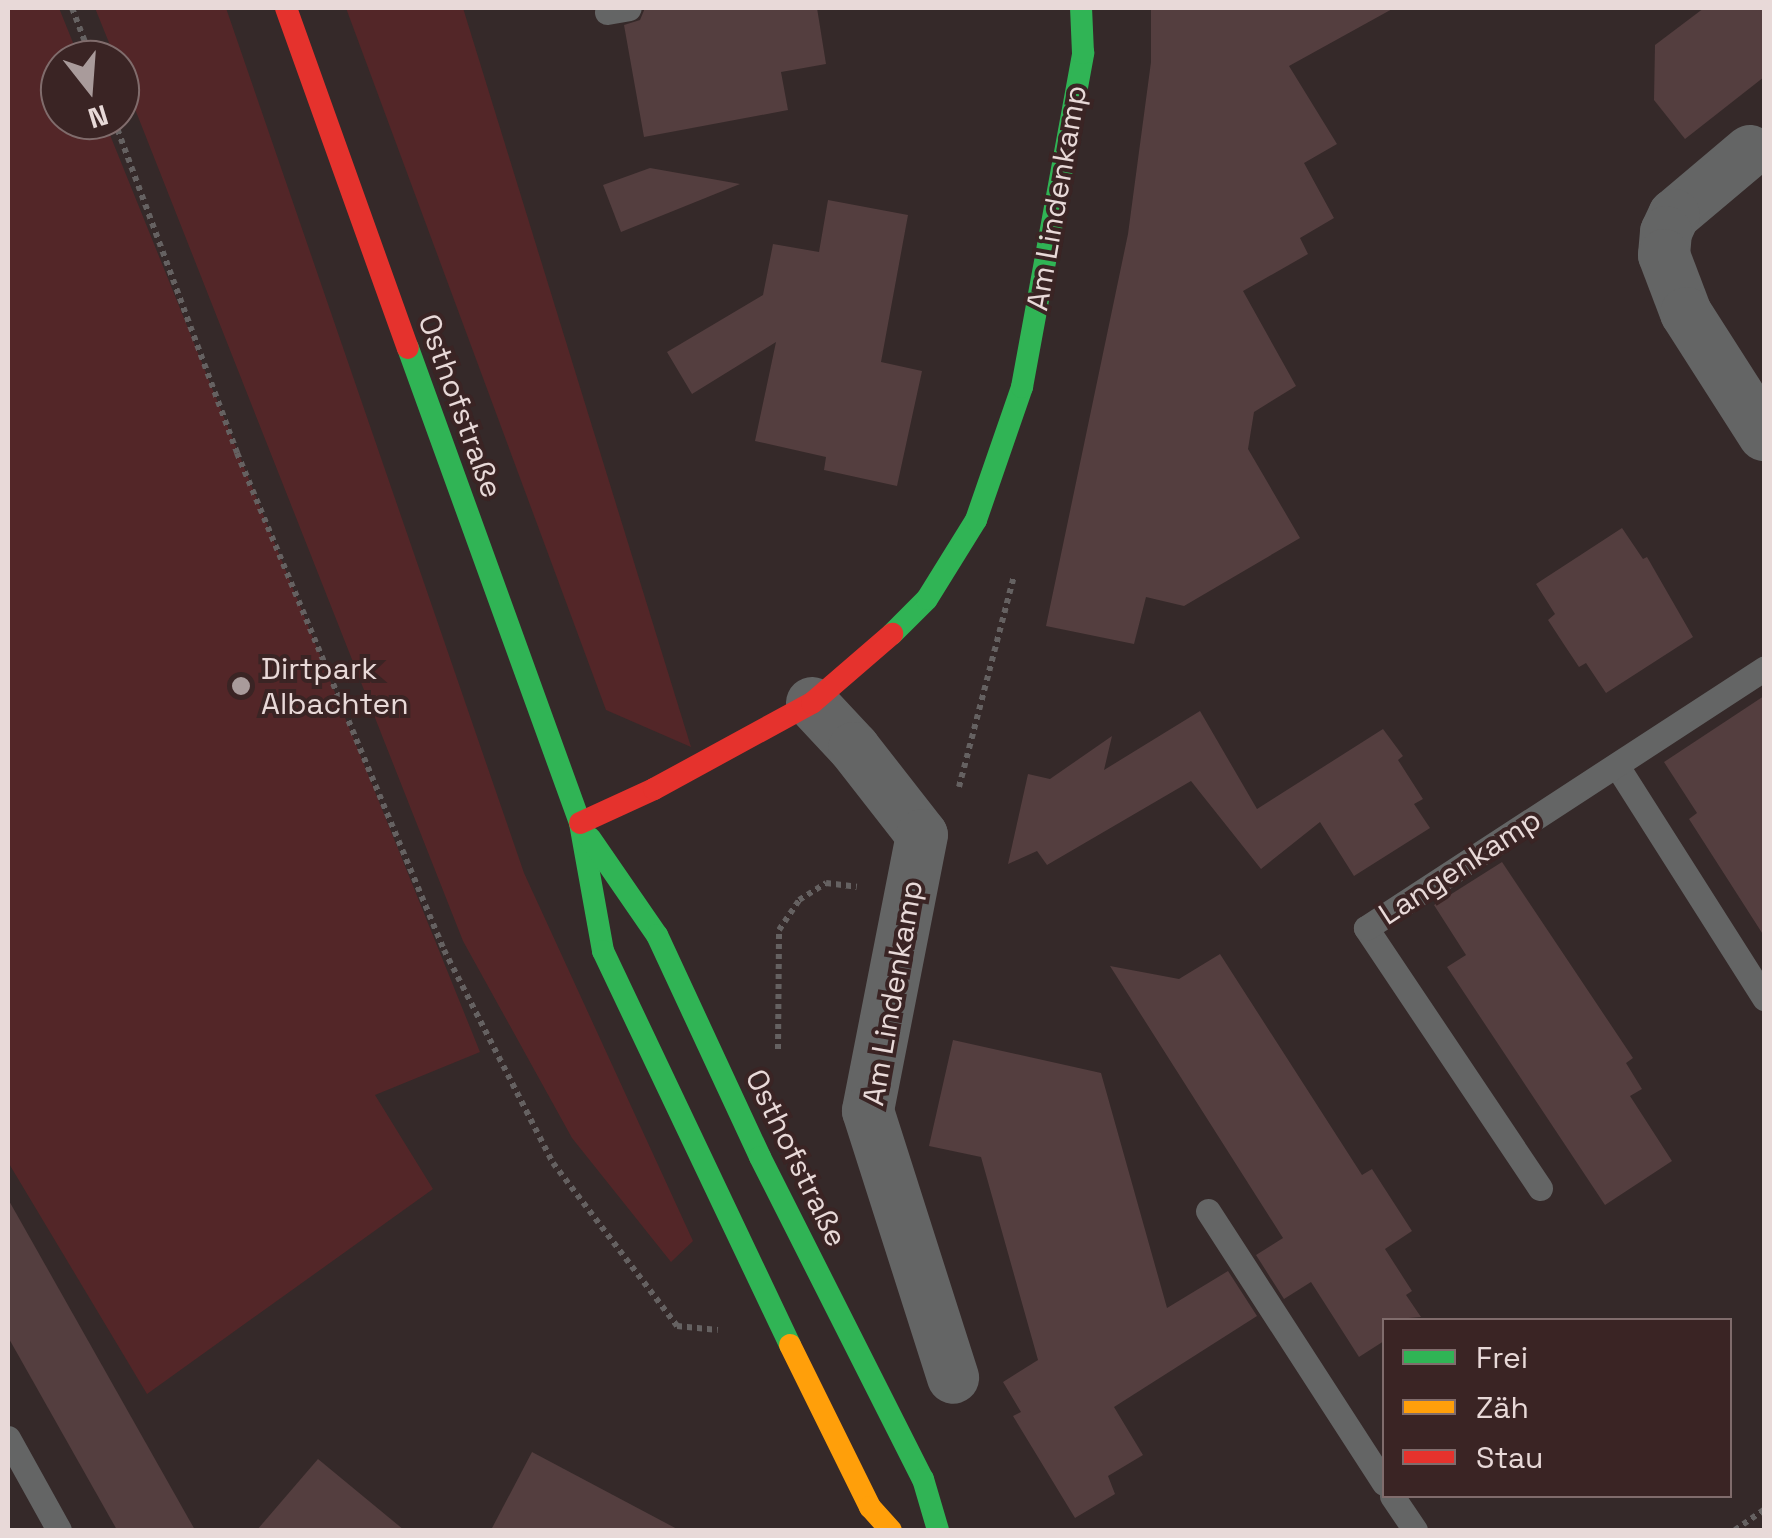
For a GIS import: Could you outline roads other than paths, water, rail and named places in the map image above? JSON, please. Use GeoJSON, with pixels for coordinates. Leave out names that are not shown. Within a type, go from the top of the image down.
{"type":"FeatureCollection","features":[{"type":"Feature","properties":{"kind":"street","name":"Osthofstraße"},"geometry":{"type":"LineString","coordinates":[[286,8],[580,823],[602,950],[870,1507],[891,1530]]}},
{"type":"Feature","properties":{"kind":"street","name":"Am Lindenkamp"},"geometry":{"type":"LineString","coordinates":[[580,823],[654,789],[812,703],[864,662],[927,599],[976,520],[1022,388],[1083,53],[1081,8]]}},
{"type":"Feature","properties":{"kind":"street"},"geometry":{"type":"LineString","coordinates":[[1750,151],[1674,215],[1666,232],[1664,255],[1686,314],[1764,435]]}},
{"type":"Feature","properties":{"kind":"street","name":"Am Lindenkamp"},"geometry":{"type":"LineString","coordinates":[[812,703],[854,748],[922,835],[868,1112],[953,1378]]}},
{"type":"Feature","properties":{"kind":"street","name":"Osthofstraße"},"geometry":{"type":"LineString","coordinates":[[580,823],[657,935],[760,1157],[923,1479],[938,1530]]}},
{"type":"Feature","properties":{"kind":"lane","name":"Langenkamp"},"geometry":{"type":"LineString","coordinates":[[1540,1188],[1366,928],[1764,668]]}},
{"type":"Feature","properties":{"kind":"lane"},"geometry":{"type":"LineString","coordinates":[[1617,766],[1764,998]]}},
{"type":"Feature","properties":{"kind":"lane"},"geometry":{"type":"LineString","coordinates":[[1208,1211],[1382,1481]]}},
{"type":"Feature","properties":{"kind":"lane"},"geometry":{"type":"LineString","coordinates":[[8,1438],[59,1530]]}},
{"type":"Feature","properties":{"kind":"lane"},"geometry":{"type":"LineString","coordinates":[[1393,1498],[1415,1530]]}},
{"type":"Feature","properties":{"kind":"place","name":"Dirtpark Albachten"},"geometry":{"type":"Point","coordinates":[241,686]}}]}
